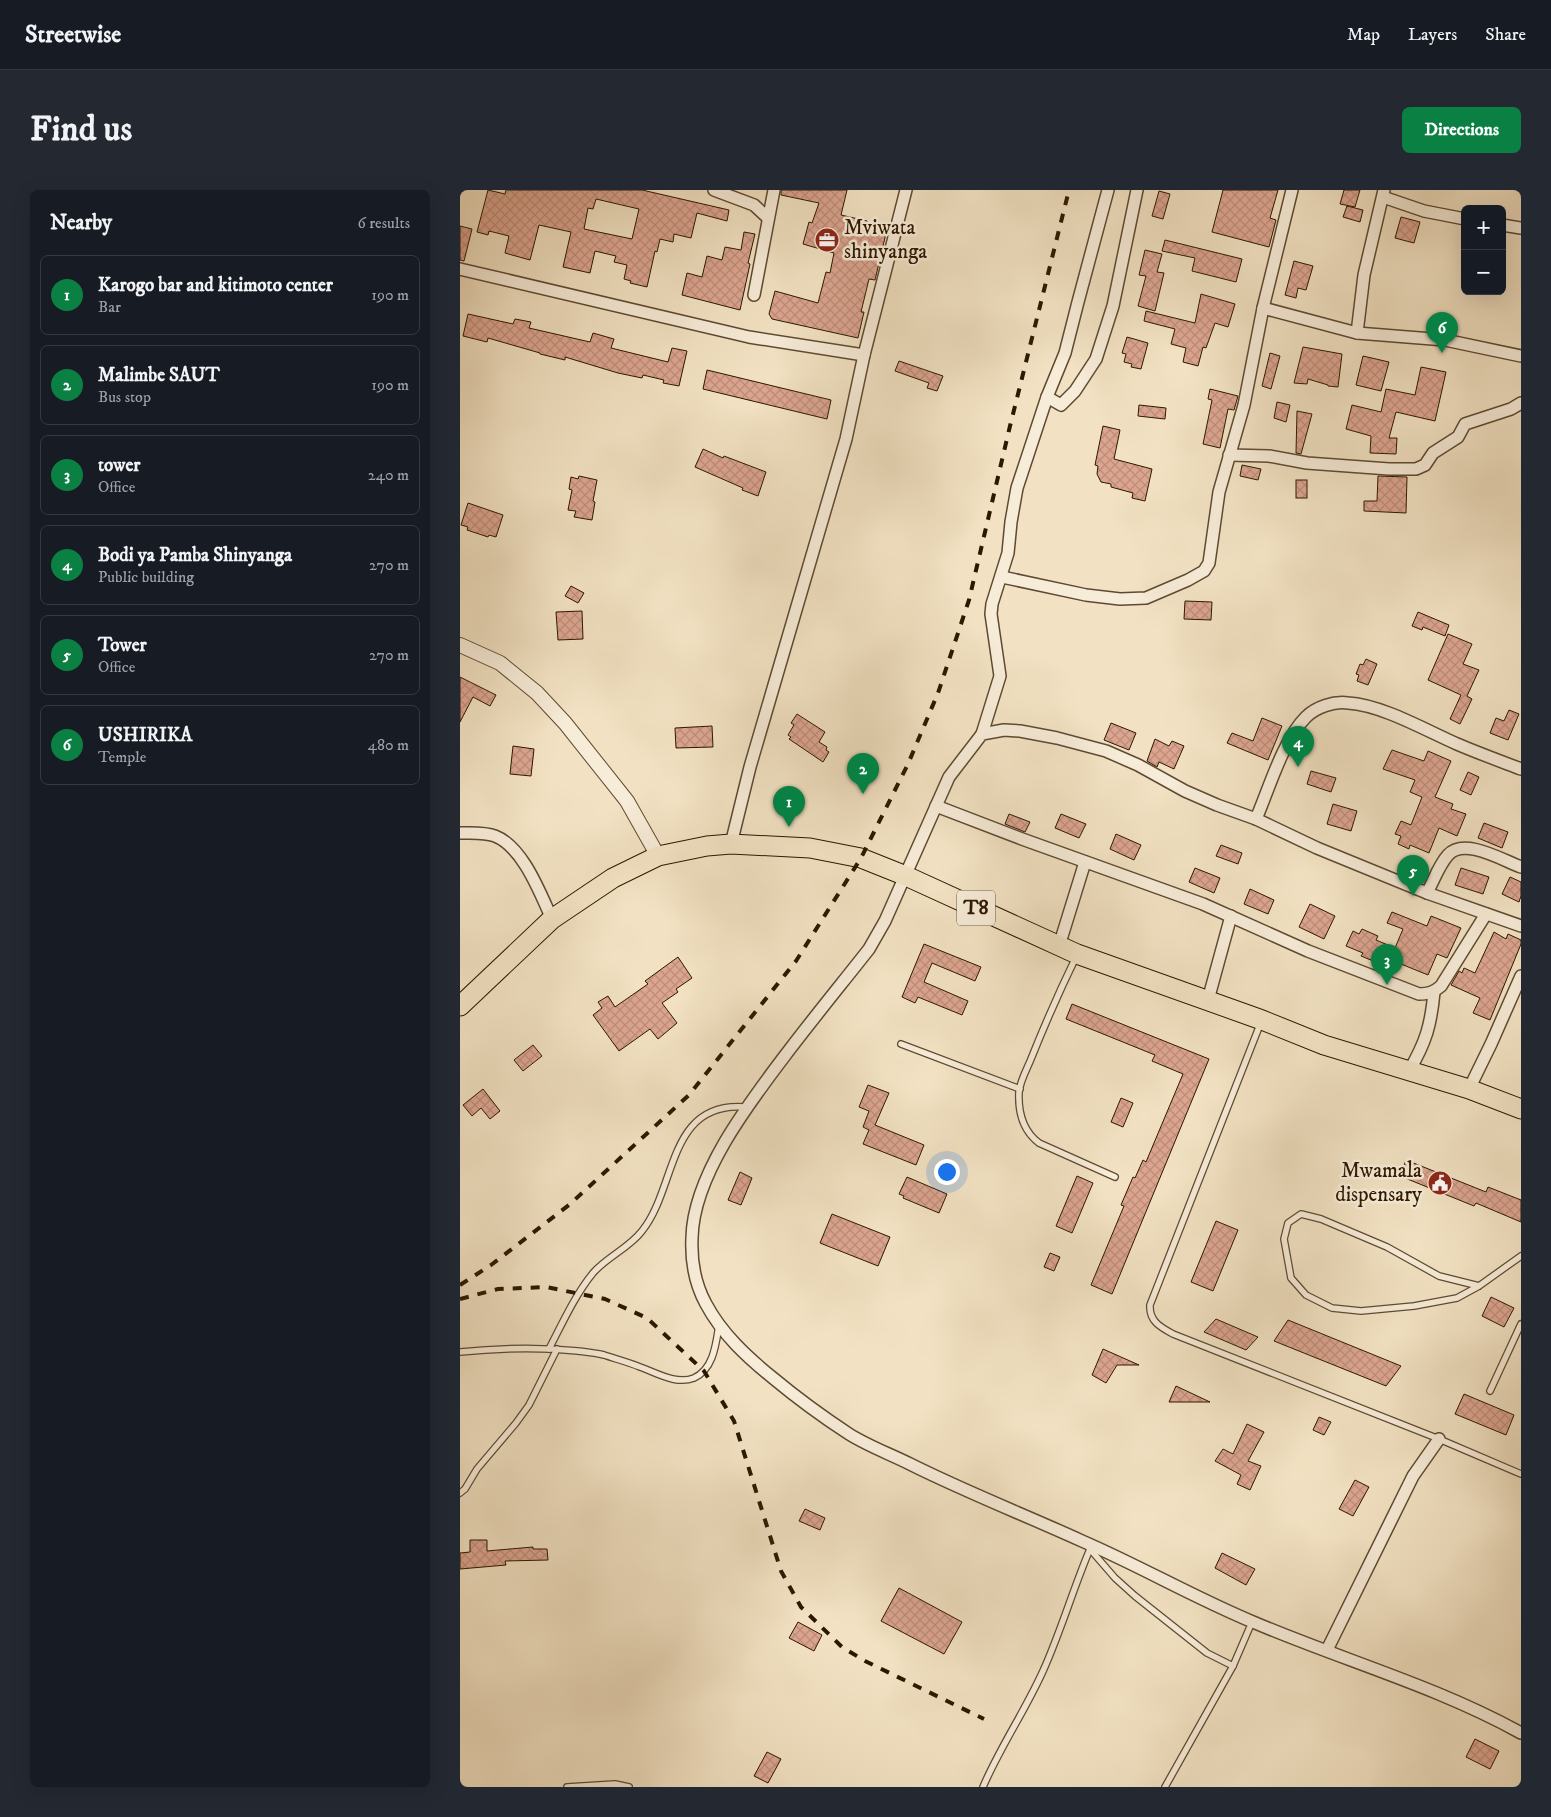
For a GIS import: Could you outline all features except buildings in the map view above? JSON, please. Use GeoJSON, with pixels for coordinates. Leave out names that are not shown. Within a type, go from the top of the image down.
{"type":"FeatureCollection","features":[{"type":"Feature","properties":{"kind":"highway","name":"T8"},"geometry":{"type":"LineString","coordinates":[[460,1006],[552,919],[613,878],[658,856],[707,846],[731,844],[780,846],[861,858],[906,876],[1077,954],[1208,1000],[1324,1045],[1469,1089],[1521,1109]]}},
{"type":"Feature","properties":{"kind":"street"},"geometry":{"type":"LineString","coordinates":[[714,190],[754,205],[768,218]]}},
{"type":"Feature","properties":{"kind":"street"},"geometry":{"type":"LineString","coordinates":[[754,295],[774,190]]}},
{"type":"Feature","properties":{"kind":"street"},"geometry":{"type":"LineString","coordinates":[[731,844],[750,767],[846,439],[864,355],[906,190]]}},
{"type":"Feature","properties":{"kind":"street"},"geometry":{"type":"LineString","coordinates":[[1108,190],[1065,353],[1047,397],[1017,488],[1008,553],[992,604],[991,614],[1000,676],[982,734],[948,777],[885,922],[869,949],[745,1107],[715,1162],[700,1195],[693,1224],[693,1260],[696,1277],[706,1305],[720,1325],[748,1357],[789,1392],[851,1436],[1252,1622],[1327,1650],[1487,1715],[1521,1733]]}},
{"type":"Feature","properties":{"kind":"street"},"geometry":{"type":"LineString","coordinates":[[1047,397],[1061,405],[1075,391],[1096,359],[1113,306],[1136,190]]}},
{"type":"Feature","properties":{"kind":"street"},"geometry":{"type":"LineString","coordinates":[[1002,576],[1086,595],[1120,599],[1146,598],[1204,571],[1209,563],[1219,492],[1228,455],[1244,405],[1263,308],[1292,190]]}},
{"type":"Feature","properties":{"kind":"street"},"geometry":{"type":"LineString","coordinates":[[1357,333],[1364,275],[1383,193],[1424,211],[1461,218]]}},
{"type":"Feature","properties":{"kind":"street"},"geometry":{"type":"LineString","coordinates":[[1506,226],[1521,228]]}},
{"type":"Feature","properties":{"kind":"street"},"geometry":{"type":"LineString","coordinates":[[460,269],[749,337],[864,355]]}},
{"type":"Feature","properties":{"kind":"street"},"geometry":{"type":"LineString","coordinates":[[1263,308],[1357,333],[1444,340],[1521,356]]}},
{"type":"Feature","properties":{"kind":"street"},"geometry":{"type":"LineString","coordinates":[[1228,455],[1269,456],[1307,463],[1416,469],[1425,465],[1433,453],[1458,437],[1465,424],[1511,409],[1521,403]]}},
{"type":"Feature","properties":{"kind":"street"},"geometry":{"type":"LineString","coordinates":[[460,644],[500,663],[543,699],[565,723],[627,801],[658,856]]}},
{"type":"Feature","properties":{"kind":"street"},"geometry":{"type":"LineString","coordinates":[[1256,819],[1277,767],[1295,731],[1306,716],[1318,708],[1327,705],[1347,702],[1373,707],[1521,769]]}},
{"type":"Feature","properties":{"kind":"street"},"geometry":{"type":"LineString","coordinates":[[982,734],[1004,730],[1020,731],[1057,738],[1106,751],[1185,791],[1256,819],[1317,848],[1427,893],[1521,926]]}},
{"type":"Feature","properties":{"kind":"street"},"geometry":{"type":"LineString","coordinates":[[936,806],[1203,904],[1285,942],[1419,994],[1434,992],[1441,986],[1486,914]]}},
{"type":"Feature","properties":{"kind":"street"},"geometry":{"type":"LineString","coordinates":[[460,833],[495,836],[506,842],[520,856],[552,919]]}},
{"type":"Feature","properties":{"kind":"street"},"geometry":{"type":"LineString","coordinates":[[1427,893],[1448,855],[1455,849],[1470,847],[1521,866]]}},
{"type":"Feature","properties":{"kind":"street"},"geometry":{"type":"LineString","coordinates":[[1058,946],[1085,862]]}},
{"type":"Feature","properties":{"kind":"street"},"geometry":{"type":"LineString","coordinates":[[1208,1000],[1231,916]]}},
{"type":"Feature","properties":{"kind":"street"},"geometry":{"type":"LineString","coordinates":[[1469,1089],[1521,976]]}},
{"type":"Feature","properties":{"kind":"street"},"geometry":{"type":"LineString","coordinates":[[1409,1071],[1426,1039],[1432,1016],[1434,992]]}},
{"type":"Feature","properties":{"kind":"street"},"geometry":{"type":"LineString","coordinates":[[1327,1650],[1413,1476],[1439,1439]]}},
{"type":"Feature","properties":{"kind":"lane"},"geometry":{"type":"LineString","coordinates":[[1077,954],[1057,996],[1020,1089],[1019,1109],[1021,1118],[1031,1136],[1039,1143],[1115,1177]]}},
{"type":"Feature","properties":{"kind":"lane"},"geometry":{"type":"LineString","coordinates":[[1262,1020],[1150,1305],[1153,1320],[1161,1328],[1173,1334],[1439,1439],[1521,1474]]}},
{"type":"Feature","properties":{"kind":"lane"},"geometry":{"type":"LineString","coordinates":[[901,1044],[1020,1089]]}},
{"type":"Feature","properties":{"kind":"lane"},"geometry":{"type":"LineString","coordinates":[[549,1349],[579,1293],[594,1272],[642,1232],[652,1216],[673,1159],[687,1132],[700,1119],[719,1108],[731,1106],[745,1107]]}},
{"type":"Feature","properties":{"kind":"lane"},"geometry":{"type":"LineString","coordinates":[[1479,1286],[1439,1276],[1386,1247],[1321,1219],[1301,1214],[1288,1223],[1284,1239],[1291,1278],[1306,1295],[1332,1308],[1361,1311],[1414,1306],[1457,1298],[1479,1286],[1521,1256]]}},
{"type":"Feature","properties":{"kind":"lane"},"geometry":{"type":"LineString","coordinates":[[1490,1391],[1521,1324]]}},
{"type":"Feature","properties":{"kind":"lane"},"geometry":{"type":"LineString","coordinates":[[460,1352],[526,1348],[558,1349],[601,1354],[669,1378],[684,1380],[695,1377],[704,1371],[714,1353],[720,1325]]}},
{"type":"Feature","properties":{"kind":"lane"},"geometry":{"type":"LineString","coordinates":[[460,1492],[465,1489],[477,1469],[529,1405],[558,1349]]}},
{"type":"Feature","properties":{"kind":"lane"},"geometry":{"type":"LineString","coordinates":[[1087,1546],[1115,1578],[1136,1596],[1207,1653],[1233,1666]]}},
{"type":"Feature","properties":{"kind":"lane"},"geometry":{"type":"LineString","coordinates":[[983,1787],[1056,1642],[1087,1546]]}},
{"type":"Feature","properties":{"kind":"lane"},"geometry":{"type":"LineString","coordinates":[[1165,1787],[1233,1666],[1252,1622]]}},
{"type":"Feature","properties":{"kind":"lane"},"geometry":{"type":"LineString","coordinates":[[566,1787],[588,1784],[615,1784],[629,1787]]}},
{"type":"Feature","properties":{"kind":"railway"},"geometry":{"type":"LineString","coordinates":[[460,1285],[491,1265],[569,1205],[689,1095],[796,961],[861,858],[908,764],[938,693],[969,600],[1069,190]]}},
{"type":"Feature","properties":{"kind":"railway"},"geometry":{"type":"LineString","coordinates":[[460,1299],[498,1289],[546,1287],[605,1299],[647,1318],[704,1371],[734,1421],[781,1571],[801,1607],[842,1647],[865,1661],[984,1719]]}},
{"type":"Feature","properties":{"kind":"place","name":"Mviwata shinyanga"},"geometry":{"type":"Point","coordinates":[827,240]}},
{"type":"Feature","properties":{"kind":"place","name":"USHIRIKA"},"geometry":{"type":"Point","coordinates":[1442,353]}},
{"type":"Feature","properties":{"kind":"place","name":"Bodi ya Pamba Shinyanga"},"geometry":{"type":"Point","coordinates":[1298,767]}},
{"type":"Feature","properties":{"kind":"place","name":"Malimbe SAUT"},"geometry":{"type":"Point","coordinates":[863,794]}},
{"type":"Feature","properties":{"kind":"place","name":"Karogo bar and kitimoto center"},"geometry":{"type":"Point","coordinates":[789,827]}},
{"type":"Feature","properties":{"kind":"place","name":"Tower"},"geometry":{"type":"Point","coordinates":[1413,896]}},
{"type":"Feature","properties":{"kind":"place","name":"tower"},"geometry":{"type":"Point","coordinates":[1387,985]}},
{"type":"Feature","properties":{"kind":"place","name":"Mwamala dispensary"},"geometry":{"type":"Point","coordinates":[1440,1183]}}]}
